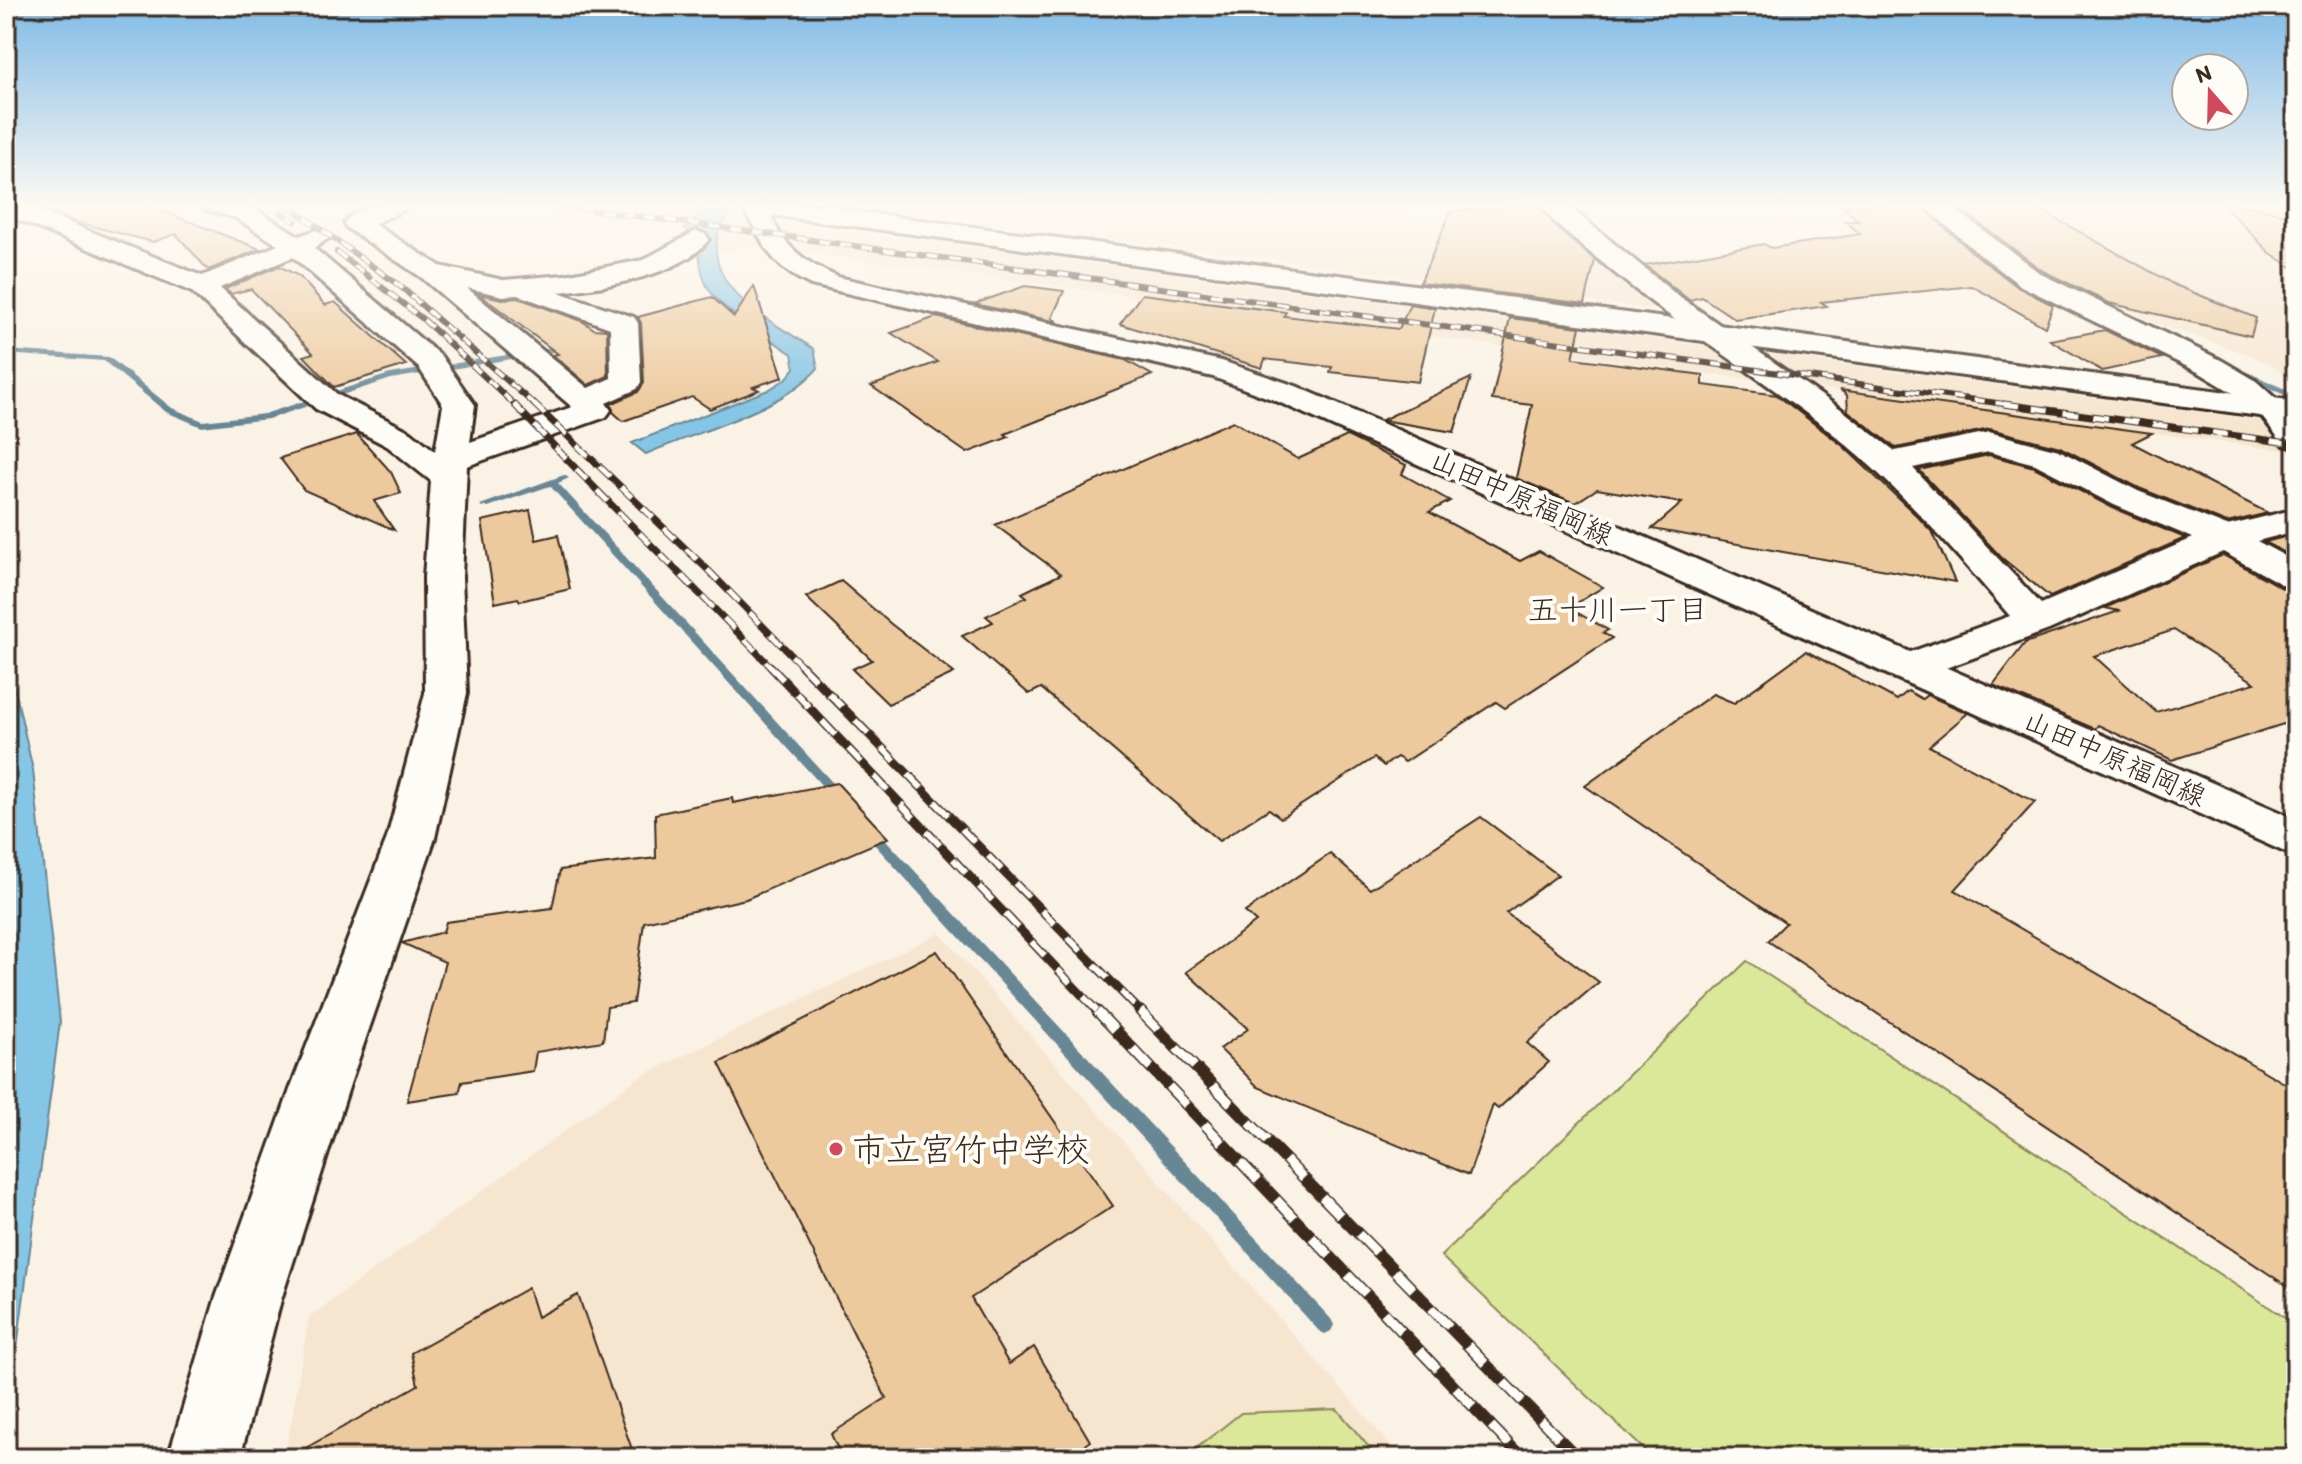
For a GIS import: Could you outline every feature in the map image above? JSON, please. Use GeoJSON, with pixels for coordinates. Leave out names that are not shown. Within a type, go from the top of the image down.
{"type":"FeatureCollection","features":[{"type":"Feature","properties":{"kind":"street"},"geometry":{"type":"LineString","coordinates":[[171,273],[202,286],[327,402],[449,469]]}},
{"type":"Feature","properties":{"kind":"street"},"geometry":{"type":"LineString","coordinates":[[202,286],[231,273]]}},
{"type":"Feature","properties":{"kind":"street"},"geometry":{"type":"LineString","coordinates":[[204,1458],[252,1286],[321,1084],[411,838],[446,693],[443,577],[449,469],[459,405],[430,362],[326,273]]}},
{"type":"Feature","properties":{"kind":"street"},"geometry":{"type":"LineString","coordinates":[[433,273],[595,410],[449,469]]}},
{"type":"Feature","properties":{"kind":"street"},"geometry":{"type":"LineString","coordinates":[[440,273],[503,288],[564,283],[616,273]]}},
{"type":"Feature","properties":{"kind":"street","name":"山田中原福岡線"},"geometry":{"type":"LineString","coordinates":[[809,273],[818,278],[1235,375],[1285,393],[2296,839]]}},
{"type":"Feature","properties":{"kind":"street"},"geometry":{"type":"LineString","coordinates":[[1283,273],[2285,409]]}},
{"type":"Feature","properties":{"kind":"street"},"geometry":{"type":"LineString","coordinates":[[1634,273],[1713,333],[1759,363],[1887,463],[1935,507],[2035,621]]}},
{"type":"Feature","properties":{"kind":"street"},"geometry":{"type":"LineString","coordinates":[[2022,273],[2241,383],[2285,409],[2296,438]]}},
{"type":"Feature","properties":{"kind":"street"},"geometry":{"type":"LineString","coordinates":[[519,288],[624,323],[626,382],[584,402]]}},
{"type":"Feature","properties":{"kind":"street"},"geometry":{"type":"LineString","coordinates":[[1887,463],[1989,442],[2009,445],[2047,457],[2126,498],[2224,538],[2296,577]]}},
{"type":"Feature","properties":{"kind":"street"},"geometry":{"type":"LineString","coordinates":[[1909,667],[2035,621],[2224,538],[2296,520]]}},
{"type":"Feature","properties":{"kind":"shaded area"},"geometry":{"type":"Polygon","coordinates":[[[961,273],[1168,273],[2257,420],[2296,427],[2296,452],[961,273]]]}},
{"type":"Feature","properties":{"kind":"shaded area"},"geometry":{"type":"Polygon","coordinates":[[[1377,273],[1610,273],[1657,310],[1377,273]]]}},
{"type":"Feature","properties":{"kind":"shaded area"},"geometry":{"type":"Polygon","coordinates":[[[2056,273],[2296,273],[2296,388],[2276,368],[2250,355],[2153,322],[2056,273]]]}},
{"type":"Feature","properties":{"kind":"shaded area","name":"市立宮竹中学校"},"geometry":{"type":"Polygon","coordinates":[[[940,933],[1402,1458],[285,1458],[309,1317],[639,1077],[940,933]]]}},
{"type":"Feature","properties":{"kind":"green space"},"geometry":{"type":"Polygon","coordinates":[[[1747,961],[2296,1325],[2296,1458],[1653,1458],[1441,1256],[1747,961]]]}},
{"type":"Feature","properties":{"kind":"green space"},"geometry":{"type":"Polygon","coordinates":[[[1337,1409],[1378,1458],[1184,1458],[1241,1413],[1337,1409]]]}},
{"type":"Feature","properties":{"kind":"water"},"geometry":{"type":"Polygon","coordinates":[[[702,273],[722,273],[746,303],[814,349],[818,368],[802,383],[761,408],[646,454],[632,443],[768,390],[786,379],[795,368],[792,354],[723,305],[702,273]]]}},
{"type":"Feature","properties":{"kind":"water"},"geometry":{"type":"Polygon","coordinates":[[[6,650],[33,770],[60,1022],[6,1431],[6,650]]]}},
{"type":"Feature","properties":{"kind":"building"},"geometry":{"type":"Polygon","coordinates":[[[262,273],[294,273],[325,305],[335,302],[406,365],[334,387],[304,356],[313,353],[251,289],[231,294],[225,289],[262,273]]]}},
{"type":"Feature","properties":{"kind":"building"},"geometry":{"type":"Polygon","coordinates":[[[1424,273],[1592,273],[1585,304],[1420,283],[1424,273]]]}},
{"type":"Feature","properties":{"kind":"building"},"geometry":{"type":"Polygon","coordinates":[[[1655,273],[2000,273],[2019,288],[2053,305],[2045,327],[1972,286],[1821,302],[1827,306],[1735,319],[1702,297],[1689,300],[1655,273]]]}},
{"type":"Feature","properties":{"kind":"building"},"geometry":{"type":"Polygon","coordinates":[[[2048,273],[2154,273],[2256,318],[2251,336],[2109,303],[2048,273]]]}},
{"type":"Feature","properties":{"kind":"building"},"geometry":{"type":"Polygon","coordinates":[[[754,286],[783,377],[753,387],[759,390],[710,409],[692,397],[623,421],[613,412],[611,404],[638,392],[644,383],[641,323],[638,317],[712,297],[734,317],[754,286]]]}},
{"type":"Feature","properties":{"kind":"building"},"geometry":{"type":"Polygon","coordinates":[[[1025,286],[1064,291],[1052,318],[1058,322],[974,304],[1025,286]]]}},
{"type":"Feature","properties":{"kind":"building"},"geometry":{"type":"Polygon","coordinates":[[[479,294],[502,299],[518,298],[582,321],[594,329],[607,330],[608,376],[588,385],[553,355],[558,354],[479,294]]]}},
{"type":"Feature","properties":{"kind":"building"},"geometry":{"type":"Polygon","coordinates":[[[1142,294],[1286,312],[1284,316],[1399,329],[1410,304],[1435,308],[1418,382],[1330,372],[1332,367],[1265,359],[1262,368],[1120,324],[1142,294]]]}},
{"type":"Feature","properties":{"kind":"building"},"geometry":{"type":"Polygon","coordinates":[[[936,317],[1125,360],[1152,375],[1005,434],[1009,437],[967,453],[871,386],[938,362],[891,333],[936,317]]]}},
{"type":"Feature","properties":{"kind":"building"},"geometry":{"type":"Polygon","coordinates":[[[1510,318],[1580,327],[1573,358],[1703,375],[1703,385],[1777,395],[1843,446],[1917,516],[1933,533],[1955,582],[1652,529],[1682,503],[1597,489],[1575,503],[1516,478],[1532,405],[1492,400],[1510,318]]]}},
{"type":"Feature","properties":{"kind":"building"},"geometry":{"type":"Polygon","coordinates":[[[2105,330],[2162,358],[2102,371],[2050,340],[2105,330]]]}},
{"type":"Feature","properties":{"kind":"building"},"geometry":{"type":"Polygon","coordinates":[[[1471,378],[1454,432],[1382,420],[1471,378]]]}},
{"type":"Feature","properties":{"kind":"building"},"geometry":{"type":"Polygon","coordinates":[[[1840,390],[2152,433],[2132,443],[2268,513],[2227,523],[2139,488],[2060,447],[1990,429],[1896,448],[1848,411],[1847,395],[1840,390]]]}},
{"type":"Feature","properties":{"kind":"building"},"geometry":{"type":"Polygon","coordinates":[[[1233,421],[1298,459],[1347,436],[1406,465],[1402,474],[1450,501],[1429,512],[1520,561],[1539,551],[1603,587],[1569,608],[1608,630],[1603,633],[1612,638],[1505,708],[1496,702],[1405,762],[1397,757],[1384,766],[1374,758],[1281,818],[1269,809],[1219,841],[1041,688],[1029,694],[962,636],[993,622],[986,616],[1027,597],[1022,593],[1061,574],[995,525],[1233,421]]]}},
{"type":"Feature","properties":{"kind":"building"},"geometry":{"type":"Polygon","coordinates":[[[357,434],[391,472],[401,493],[374,501],[394,530],[304,490],[280,458],[357,434]]]}},
{"type":"Feature","properties":{"kind":"building"},"geometry":{"type":"Polygon","coordinates":[[[1989,455],[2034,467],[2113,508],[2185,538],[2050,597],[2002,558],[1919,470],[1989,455]]]}},
{"type":"Feature","properties":{"kind":"building"},"geometry":{"type":"Polygon","coordinates":[[[530,510],[536,540],[558,535],[570,589],[520,601],[518,598],[495,603],[482,521],[530,510]]]}},
{"type":"Feature","properties":{"kind":"building"},"geometry":{"type":"Polygon","coordinates":[[[2296,534],[2296,559],[2265,542],[2296,534]]]}},
{"type":"Feature","properties":{"kind":"building"},"geometry":{"type":"Polygon","coordinates":[[[2223,555],[2282,588],[2296,591],[2296,720],[2172,760],[2098,725],[2095,729],[1993,685],[2025,643],[2119,611],[2105,608],[2223,555]],[[2174,630],[2094,656],[2156,712],[2255,683],[2174,630]]]}},
{"type":"Feature","properties":{"kind":"building"},"geometry":{"type":"Polygon","coordinates":[[[841,581],[954,673],[888,704],[852,669],[872,660],[806,597],[841,581]]]}},
{"type":"Feature","properties":{"kind":"building"},"geometry":{"type":"Polygon","coordinates":[[[1806,651],[1897,700],[1908,691],[1922,699],[1927,695],[1968,713],[1929,746],[2035,802],[1955,890],[2296,1090],[2296,1292],[1768,941],[1786,923],[1585,786],[1713,694],[1734,703],[1806,651]]]}},
{"type":"Feature","properties":{"kind":"building"},"geometry":{"type":"Polygon","coordinates":[[[837,783],[888,838],[746,899],[644,922],[633,1003],[607,1007],[603,1041],[536,1052],[533,1071],[462,1082],[459,1093],[407,1101],[445,962],[402,943],[443,932],[446,922],[552,908],[560,870],[656,858],[655,814],[732,798],[733,803],[837,783]]]}},
{"type":"Feature","properties":{"kind":"building"},"geometry":{"type":"Polygon","coordinates":[[[1481,817],[1558,875],[1506,913],[1599,982],[1527,1043],[1549,1062],[1498,1109],[1493,1105],[1469,1175],[1258,1087],[1220,1049],[1248,1029],[1186,972],[1256,922],[1245,912],[1330,854],[1370,889],[1481,817]]]}},
{"type":"Feature","properties":{"kind":"building"},"geometry":{"type":"Polygon","coordinates":[[[937,951],[1113,1206],[971,1298],[1009,1364],[1034,1347],[1090,1441],[1067,1458],[842,1458],[831,1434],[886,1398],[719,1063],[937,951]]]}},
{"type":"Feature","properties":{"kind":"building"},"geometry":{"type":"Polygon","coordinates":[[[528,1288],[537,1317],[578,1295],[635,1458],[288,1458],[418,1385],[411,1353],[528,1288]]]}},
{"type":"Feature","properties":{"kind":"waterway"},"geometry":{"type":"LineString","coordinates":[[6,352],[106,359],[169,410],[202,424],[265,417],[390,377],[568,347]]}},
{"type":"Feature","properties":{"kind":"waterway"},"geometry":{"type":"LineString","coordinates":[[2234,369],[2296,397]]}},
{"type":"Feature","properties":{"kind":"waterway"},"geometry":{"type":"LineString","coordinates":[[485,505],[564,478]]}},
{"type":"Feature","properties":{"kind":"waterway"},"geometry":{"type":"LineString","coordinates":[[552,483],[838,796]]}},
{"type":"Feature","properties":{"kind":"waterway"},"geometry":{"type":"LineString","coordinates":[[869,830],[1325,1325]]}},
{"type":"Feature","properties":{"kind":"railway"},"geometry":{"type":"LineString","coordinates":[[364,273],[424,320],[515,405]]}},
{"type":"Feature","properties":{"kind":"railway"},"geometry":{"type":"LineString","coordinates":[[382,273],[536,406]]}},
{"type":"Feature","properties":{"kind":"railway"},"geometry":{"type":"LineString","coordinates":[[1054,273],[2019,406]]}},
{"type":"Feature","properties":{"kind":"railway"},"geometry":{"type":"LineString","coordinates":[[534,404],[707,569],[804,668]]}},
{"type":"Feature","properties":{"kind":"railway"},"geometry":{"type":"LineString","coordinates":[[2004,404],[2296,444]]}},
{"type":"Feature","properties":{"kind":"railway"},"geometry":{"type":"LineString","coordinates":[[515,405],[772,668]]}},
{"type":"Feature","properties":{"kind":"railway"},"geometry":{"type":"LineString","coordinates":[[770,666],[1099,1013]]}},
{"type":"Feature","properties":{"kind":"railway"},"geometry":{"type":"LineString","coordinates":[[802,666],[1142,1013]]}},
{"type":"Feature","properties":{"kind":"railway"},"geometry":{"type":"LineString","coordinates":[[1097,1011],[1522,1458]]}},
{"type":"Feature","properties":{"kind":"railway"},"geometry":{"type":"LineString","coordinates":[[1140,1011],[1578,1458]]}},
{"type":"Feature","properties":{"kind":"place","name":"市立宮竹中学校"},"geometry":{"type":"Point","coordinates":[836,1149]}},
{"type":"Feature","properties":{"kind":"district","name":"五十川一丁目"},"geometry":{"type":"Point","coordinates":[1618,610]}}]}
